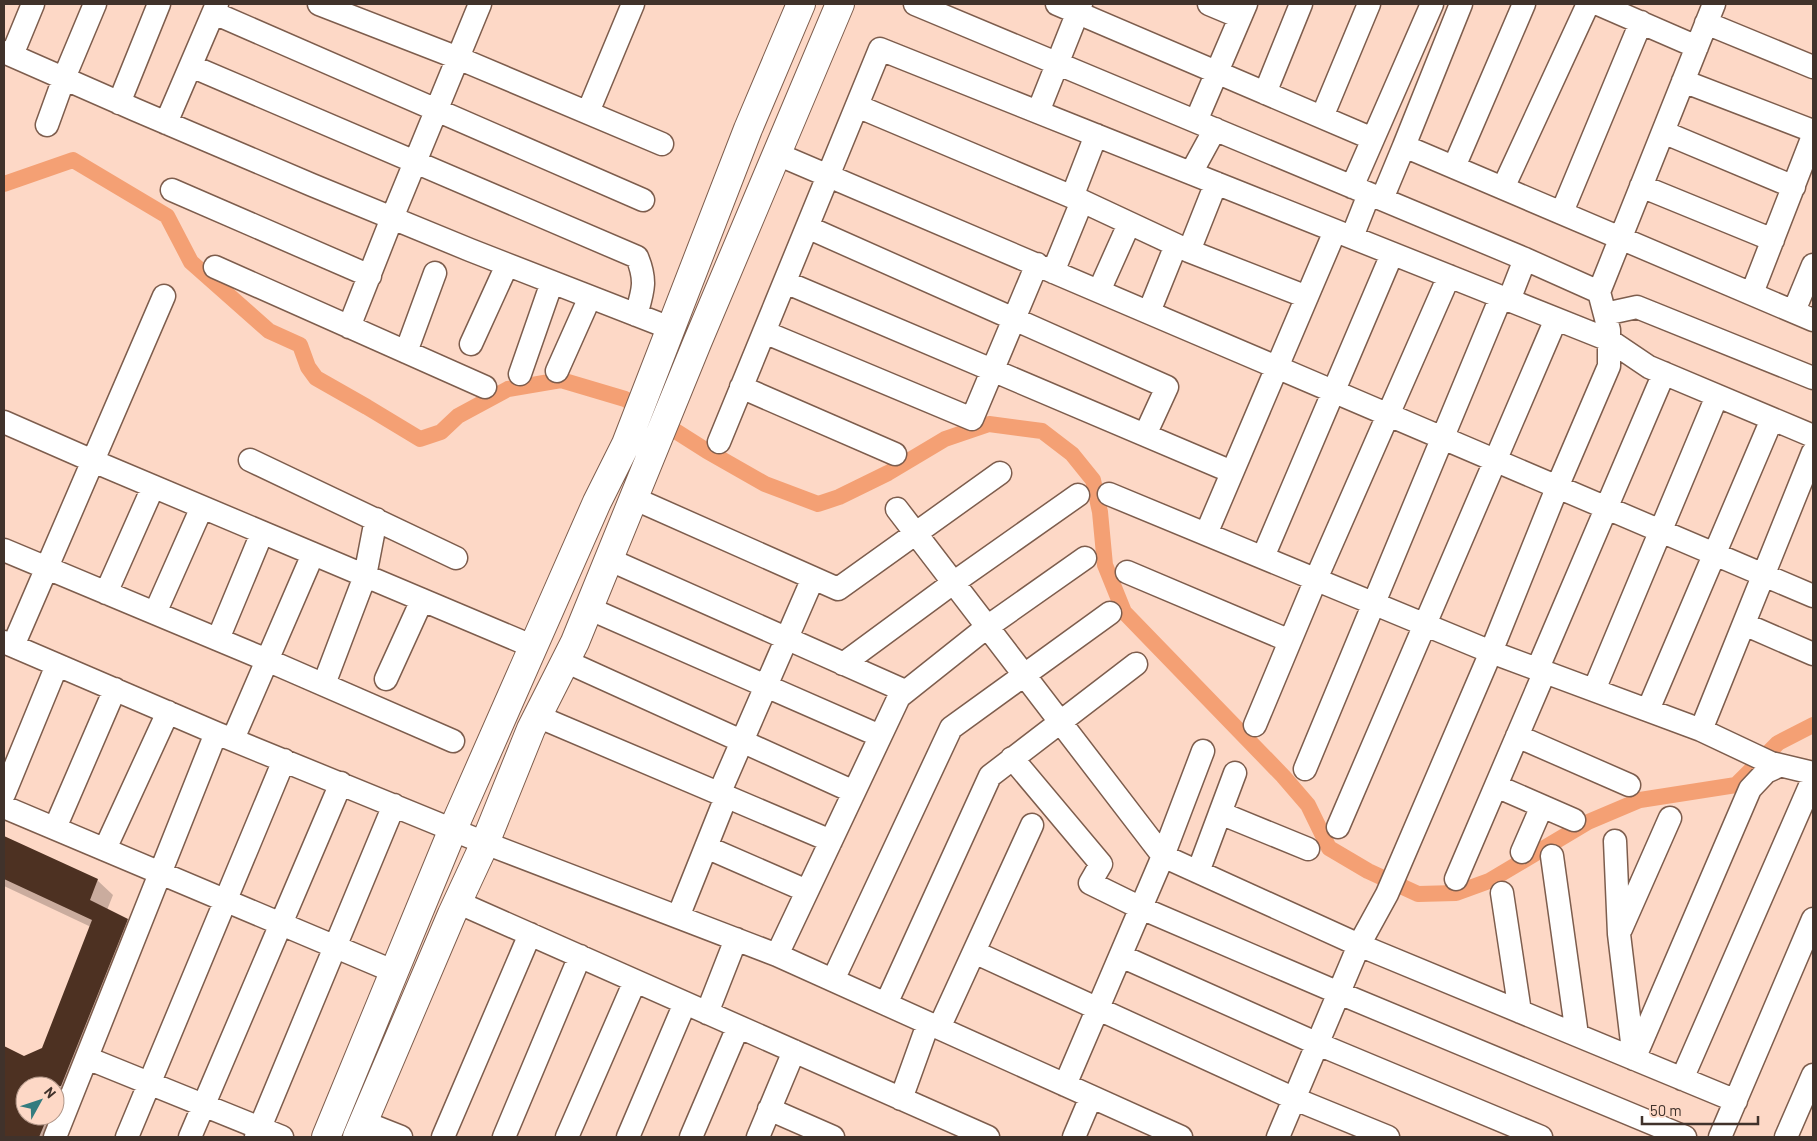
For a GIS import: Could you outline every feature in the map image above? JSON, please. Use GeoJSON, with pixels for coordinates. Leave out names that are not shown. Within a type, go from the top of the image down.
{"type":"FeatureCollection","features":[{"type":"Feature","properties":{"kind":"main road"},"geometry":{"type":"LineString","coordinates":[[326,1137],[453,829],[597,502],[626,444],[748,129],[801,4]]}},
{"type":"Feature","properties":{"kind":"main road"},"geometry":{"type":"LineString","coordinates":[[360,1130],[457,902],[485,842],[537,716],[565,661],[588,608],[840,4]]}},
{"type":"Feature","properties":{"kind":"street"},"geometry":{"type":"LineString","coordinates":[[33,4],[8,53],[119,103],[392,218],[670,328]]}},
{"type":"Feature","properties":{"kind":"street"},"geometry":{"type":"LineString","coordinates":[[47,125],[64,78],[95,4]]}},
{"type":"Feature","properties":{"kind":"street"},"geometry":{"type":"LineString","coordinates":[[119,103],[159,4]]}},
{"type":"Feature","properties":{"kind":"street"},"geometry":{"type":"LineString","coordinates":[[319,4],[458,58],[662,144]]}},
{"type":"Feature","properties":{"kind":"street"},"geometry":{"type":"LineString","coordinates":[[349,327],[480,4]]}},
{"type":"Feature","properties":{"kind":"street"},"geometry":{"type":"LineString","coordinates":[[915,4],[1525,259],[1599,292]]}},
{"type":"Feature","properties":{"kind":"street"},"geometry":{"type":"LineString","coordinates":[[1057,4],[1080,8],[1216,72],[1373,139]]}},
{"type":"Feature","properties":{"kind":"street"},"geometry":{"type":"LineString","coordinates":[[1191,173],[1205,125],[1216,72],[1243,10],[1209,4]]}},
{"type":"Feature","properties":{"kind":"street"},"geometry":{"type":"LineString","coordinates":[[1265,93],[1301,4]]}},
{"type":"Feature","properties":{"kind":"street"},"geometry":{"type":"LineString","coordinates":[[1322,117],[1369,4]]}},
{"type":"Feature","properties":{"kind":"street"},"geometry":{"type":"LineString","coordinates":[[1368,193],[1373,139],[1432,4]]}},
{"type":"Feature","properties":{"kind":"street"},"geometry":{"type":"LineString","coordinates":[[1206,534],[1308,297],[1368,193],[1404,146],[1460,4]]}},
{"type":"Feature","properties":{"kind":"street"},"geometry":{"type":"LineString","coordinates":[[1454,167],[1524,4]]}},
{"type":"Feature","properties":{"kind":"street"},"geometry":{"type":"LineString","coordinates":[[1503,188],[1588,4]]}},
{"type":"Feature","properties":{"kind":"street"},"geometry":{"type":"LineString","coordinates":[[1598,4],[1697,47]]}},
{"type":"Feature","properties":{"kind":"street"},"geometry":{"type":"LineString","coordinates":[[588,112],[627,6]]}},
{"type":"Feature","properties":{"kind":"street"},"geometry":{"type":"LineString","coordinates":[[166,123],[216,8],[436,110],[643,200]]}},
{"type":"Feature","properties":{"kind":"street"},"geometry":{"type":"LineString","coordinates":[[1038,112],[1080,8]]}},
{"type":"Feature","properties":{"kind":"street"},"geometry":{"type":"LineString","coordinates":[[1278,1137],[1359,945],[1387,894],[1492,652],[1609,366],[1609,330],[1599,292],[1710,14],[1813,67]]}},
{"type":"Feature","properties":{"kind":"street"},"geometry":{"type":"LineString","coordinates":[[1562,212],[1641,22]]}},
{"type":"Feature","properties":{"kind":"street"},"geometry":{"type":"LineString","coordinates":[[719,442],[880,49],[1609,340],[1649,367],[1813,436]]}},
{"type":"Feature","properties":{"kind":"street"},"geometry":{"type":"LineString","coordinates":[[191,66],[637,257],[643,271],[644,289],[636,314]]}},
{"type":"Feature","properties":{"kind":"street"},"geometry":{"type":"LineString","coordinates":[[1683,80],[1813,131]]}},
{"type":"Feature","properties":{"kind":"street"},"geometry":{"type":"LineString","coordinates":[[857,106],[1077,199],[1183,248],[1308,297]]}},
{"type":"Feature","properties":{"kind":"street"},"geometry":{"type":"LineString","coordinates":[[1663,132],[1794,187]]}},
{"type":"Feature","properties":{"kind":"street"},"geometry":{"type":"LineString","coordinates":[[764,332],[972,420],[1014,319],[1045,268],[1077,199],[1096,136]]}},
{"type":"Feature","properties":{"kind":"street"},"geometry":{"type":"LineString","coordinates":[[1752,293],[1813,136]]}},
{"type":"Feature","properties":{"kind":"street"},"geometry":{"type":"LineString","coordinates":[[1404,146],[1804,315],[1813,265]]}},
{"type":"Feature","properties":{"kind":"street"},"geometry":{"type":"LineString","coordinates":[[777,154],[1813,596]]}},
{"type":"Feature","properties":{"kind":"street"},"geometry":{"type":"LineString","coordinates":[[1149,312],[1216,183]]}},
{"type":"Feature","properties":{"kind":"street"},"geometry":{"type":"LineString","coordinates":[[1641,186],[1773,240]]}},
{"type":"Feature","properties":{"kind":"street"},"geometry":{"type":"LineString","coordinates":[[172,190],[370,276]]}},
{"type":"Feature","properties":{"kind":"street"},"geometry":{"type":"LineString","coordinates":[[1100,291],[1129,224]]}},
{"type":"Feature","properties":{"kind":"street"},"geometry":{"type":"LineString","coordinates":[[807,227],[1167,387],[1145,436]]}},
{"type":"Feature","properties":{"kind":"street"},"geometry":{"type":"LineString","coordinates":[[1263,557],[1392,254]]}},
{"type":"Feature","properties":{"kind":"street"},"geometry":{"type":"LineString","coordinates":[[1305,769],[1443,438],[1505,299],[1525,259]]}},
{"type":"Feature","properties":{"kind":"street"},"geometry":{"type":"LineString","coordinates":[[472,344],[507,264]]}},
{"type":"Feature","properties":{"kind":"street"},"geometry":{"type":"LineString","coordinates":[[214,267],[485,387]]}},
{"type":"Feature","properties":{"kind":"street"},"geometry":{"type":"LineString","coordinates":[[406,352],[435,273]]}},
{"type":"Feature","properties":{"kind":"street"},"geometry":{"type":"LineString","coordinates":[[1256,725],[1316,579],[1449,276]]}},
{"type":"Feature","properties":{"kind":"street"},"geometry":{"type":"LineString","coordinates":[[520,374],[552,282]]}},
{"type":"Feature","properties":{"kind":"street"},"geometry":{"type":"LineString","coordinates":[[785,282],[1232,472]]}},
{"type":"Feature","properties":{"kind":"street"},"geometry":{"type":"LineString","coordinates":[[164,296],[47,568],[8,644],[225,736],[485,842],[777,955],[1181,1137]]}},
{"type":"Feature","properties":{"kind":"street"},"geometry":{"type":"LineString","coordinates":[[557,371],[590,297]]}},
{"type":"Feature","properties":{"kind":"street"},"geometry":{"type":"LineString","coordinates":[[1605,314],[1637,308],[1813,378]]}},
{"type":"Feature","properties":{"kind":"street"},"geometry":{"type":"LineString","coordinates":[[1338,827],[1556,319]]}},
{"type":"Feature","properties":{"kind":"street"},"geometry":{"type":"LineString","coordinates":[[1456,879],[1517,736],[1541,670],[1606,508],[1664,373]]}},
{"type":"Feature","properties":{"kind":"street"},"geometry":{"type":"LineString","coordinates":[[741,387],[896,454]]}},
{"type":"Feature","properties":{"kind":"street"},"geometry":{"type":"LineString","coordinates":[[1594,690],[1717,396]]}},
{"type":"Feature","properties":{"kind":"street"},"geometry":{"type":"LineString","coordinates":[[1648,710],[1772,419]]}},
{"type":"Feature","properties":{"kind":"street"},"geometry":{"type":"LineString","coordinates":[[4,422],[153,487],[534,647]]}},
{"type":"Feature","properties":{"kind":"street"},"geometry":{"type":"LineString","coordinates":[[1708,734],[1744,624],[1813,452]]}},
{"type":"Feature","properties":{"kind":"street"},"geometry":{"type":"LineString","coordinates":[[250,460],[456,558]]}},
{"type":"Feature","properties":{"kind":"street"},"geometry":{"type":"LineString","coordinates":[[633,498],[838,589],[1000,473]]}},
{"type":"Feature","properties":{"kind":"street"},"geometry":{"type":"LineString","coordinates":[[106,593],[153,487]]}},
{"type":"Feature","properties":{"kind":"street"},"geometry":{"type":"LineString","coordinates":[[1109,494],[1492,652],[1648,710],[1775,764],[1813,773]]}},
{"type":"Feature","properties":{"kind":"street"},"geometry":{"type":"LineString","coordinates":[[843,664],[953,583],[1078,495]]}},
{"type":"Feature","properties":{"kind":"street"},"geometry":{"type":"LineString","coordinates":[[155,613],[202,507]]}},
{"type":"Feature","properties":{"kind":"street"},"geometry":{"type":"LineString","coordinates":[[896,509],[1163,856],[1359,945],[1736,1102]]}},
{"type":"Feature","properties":{"kind":"street"},"geometry":{"type":"LineString","coordinates":[[324,684],[365,576],[376,520]]}},
{"type":"Feature","properties":{"kind":"street"},"geometry":{"type":"LineString","coordinates":[[218,639],[262,533]]}},
{"type":"Feature","properties":{"kind":"street"},"geometry":{"type":"LineString","coordinates":[[4,550],[324,684],[453,741]]}},
{"type":"Feature","properties":{"kind":"street"},"geometry":{"type":"LineString","coordinates":[[55,1137],[161,873],[225,736],[267,660],[313,554]]}},
{"type":"Feature","properties":{"kind":"street"},"geometry":{"type":"LineString","coordinates":[[777,955],[898,697],[987,627],[1085,558]]}},
{"type":"Feature","properties":{"kind":"street"},"geometry":{"type":"LineString","coordinates":[[608,559],[905,691]]}},
{"type":"Feature","properties":{"kind":"street"},"geometry":{"type":"LineString","coordinates":[[1127,572],[1290,641]]}},
{"type":"Feature","properties":{"kind":"street"},"geometry":{"type":"LineString","coordinates":[[678,917],[706,847],[742,742],[813,578]]}},
{"type":"Feature","properties":{"kind":"street"},"geometry":{"type":"LineString","coordinates":[[386,679],[422,600]]}},
{"type":"Feature","properties":{"kind":"street"},"geometry":{"type":"LineString","coordinates":[[588,608],[880,736]]}},
{"type":"Feature","properties":{"kind":"street"},"geometry":{"type":"LineString","coordinates":[[833,980],[951,728],[1110,613]]}},
{"type":"Feature","properties":{"kind":"street"},"geometry":{"type":"LineString","coordinates":[[1744,624],[1813,654]]}},
{"type":"Feature","properties":{"kind":"street"},"geometry":{"type":"LineString","coordinates":[[565,661],[854,792]]}},
{"type":"Feature","properties":{"kind":"street"},"geometry":{"type":"LineString","coordinates":[[4,794],[57,664]]}},
{"type":"Feature","properties":{"kind":"street"},"geometry":{"type":"LineString","coordinates":[[886,1004],[990,776],[1136,664]]}},
{"type":"Feature","properties":{"kind":"street"},"geometry":{"type":"LineString","coordinates":[[55,828],[115,689]]}},
{"type":"Feature","properties":{"kind":"street"},"geometry":{"type":"LineString","coordinates":[[105,850],[168,712]]}},
{"type":"Feature","properties":{"kind":"street"},"geometry":{"type":"LineString","coordinates":[[537,716],[831,841]]}},
{"type":"Feature","properties":{"kind":"street"},"geometry":{"type":"LineString","coordinates":[[1517,736],[1629,785]]}},
{"type":"Feature","properties":{"kind":"street"},"geometry":{"type":"LineString","coordinates":[[1065,1085],[1163,856],[1203,750]]}},
{"type":"Feature","properties":{"kind":"street"},"geometry":{"type":"LineString","coordinates":[[1012,758],[1101,864],[1090,883],[1141,908],[1339,993],[1685,1137]]}},
{"type":"Feature","properties":{"kind":"street"},"geometry":{"type":"LineString","coordinates":[[126,1137],[284,760]]}},
{"type":"Feature","properties":{"kind":"street"},"geometry":{"type":"LineString","coordinates":[[1634,1059],[1750,789],[1775,764]]}},
{"type":"Feature","properties":{"kind":"street"},"geometry":{"type":"LineString","coordinates":[[1198,872],[1235,773]]}},
{"type":"Feature","properties":{"kind":"street"},"geometry":{"type":"LineString","coordinates":[[1682,1079],[1813,779]]}},
{"type":"Feature","properties":{"kind":"street"},"geometry":{"type":"LineString","coordinates":[[190,1137],[341,783]]}},
{"type":"Feature","properties":{"kind":"street"},"geometry":{"type":"LineString","coordinates":[[1496,786],[1574,820]]}},
{"type":"Feature","properties":{"kind":"street"},"geometry":{"type":"LineString","coordinates":[[258,1133],[394,805]]}},
{"type":"Feature","properties":{"kind":"street"},"geometry":{"type":"LineString","coordinates":[[1522,852],[1542,806]]}},
{"type":"Feature","properties":{"kind":"street"},"geometry":{"type":"LineString","coordinates":[[4,807],[395,972]]}},
{"type":"Feature","properties":{"kind":"street"},"geometry":{"type":"LineString","coordinates":[[1220,813],[1308,849]]}},
{"type":"Feature","properties":{"kind":"street"},"geometry":{"type":"LineString","coordinates":[[1619,934],[1670,818]]}},
{"type":"Feature","properties":{"kind":"street"},"geometry":{"type":"LineString","coordinates":[[901,1098],[934,1026],[974,952],[1032,825]]}},
{"type":"Feature","properties":{"kind":"street"},"geometry":{"type":"LineString","coordinates":[[1615,841],[1619,934],[1634,1059]]}},
{"type":"Feature","properties":{"kind":"street"},"geometry":{"type":"LineString","coordinates":[[706,847],[807,891]]}},
{"type":"Feature","properties":{"kind":"street"},"geometry":{"type":"LineString","coordinates":[[1552,856],[1577,1035]]}},
{"type":"Feature","properties":{"kind":"street"},"geometry":{"type":"LineString","coordinates":[[1502,893],[1520,1012]]}},
{"type":"Feature","properties":{"kind":"street"},"geometry":{"type":"LineString","coordinates":[[457,902],[988,1137]]}},
{"type":"Feature","properties":{"kind":"street"},"geometry":{"type":"LineString","coordinates":[[1720,1137],[1813,919]]}},
{"type":"Feature","properties":{"kind":"street"},"geometry":{"type":"LineString","coordinates":[[443,1137],[530,934]]}},
{"type":"Feature","properties":{"kind":"street"},"geometry":{"type":"LineString","coordinates":[[707,1013],[736,939]]}},
{"type":"Feature","properties":{"kind":"street"},"geometry":{"type":"LineString","coordinates":[[974,952],[1294,1099],[1388,1137]]}},
{"type":"Feature","properties":{"kind":"street"},"geometry":{"type":"LineString","coordinates":[[504,1137],[580,956]]}},
{"type":"Feature","properties":{"kind":"street"},"geometry":{"type":"LineString","coordinates":[[1121,956],[1318,1044],[1541,1137]]}},
{"type":"Feature","properties":{"kind":"street"},"geometry":{"type":"LineString","coordinates":[[566,1137],[635,981]]}},
{"type":"Feature","properties":{"kind":"street"},"geometry":{"type":"LineString","coordinates":[[628,1137],[684,1003]]}},
{"type":"Feature","properties":{"kind":"street"},"geometry":{"type":"LineString","coordinates":[[691,1137],[738,1027]]}},
{"type":"Feature","properties":{"kind":"street"},"geometry":{"type":"LineString","coordinates":[[758,1137],[794,1051]]}},
{"type":"Feature","properties":{"kind":"street"},"geometry":{"type":"LineString","coordinates":[[87,1058],[203,1106],[258,1133],[282,1137]]}},
{"type":"Feature","properties":{"kind":"street"},"geometry":{"type":"LineString","coordinates":[[1786,1137],[1813,1075]]}},
{"type":"Feature","properties":{"kind":"street"},"geometry":{"type":"LineString","coordinates":[[1074,1137],[1091,1097]]}},
{"type":"Feature","properties":{"kind":"street"},"geometry":{"type":"LineString","coordinates":[[769,1110],[833,1137]]}},
{"type":"Feature","properties":{"kind":"street"},"geometry":{"type":"LineString","coordinates":[[360,1130],[401,1137]]}},
{"type":"Feature","properties":{"kind":"building"},"geometry":{"type":"Polygon","coordinates":[[[4,836],[98,879],[90,900],[128,919],[65,1076],[15,1076],[15,1126],[44,1126],[39,1137],[4,1137],[4,1046],[24,1056],[42,1048],[92,920],[4,879],[4,836]]]}},
{"type":"Feature","properties":{"kind":"waterway"},"geometry":{"type":"LineString","coordinates":[[4,184],[73,160],[167,216],[191,262],[269,331],[300,345],[308,367],[316,378],[420,439],[441,432],[458,416],[508,389],[561,380],[625,399],[707,451],[765,484],[818,504],[839,497],[888,473],[945,439],[989,424],[1042,431],[1072,454],[1093,480],[1100,512],[1105,565],[1124,612],[1283,776],[1308,805],[1329,848],[1368,871],[1418,894],[1456,893],[1489,881],[1588,822],[1640,800],[1736,785],[1778,743],[1813,725]]}}]}
